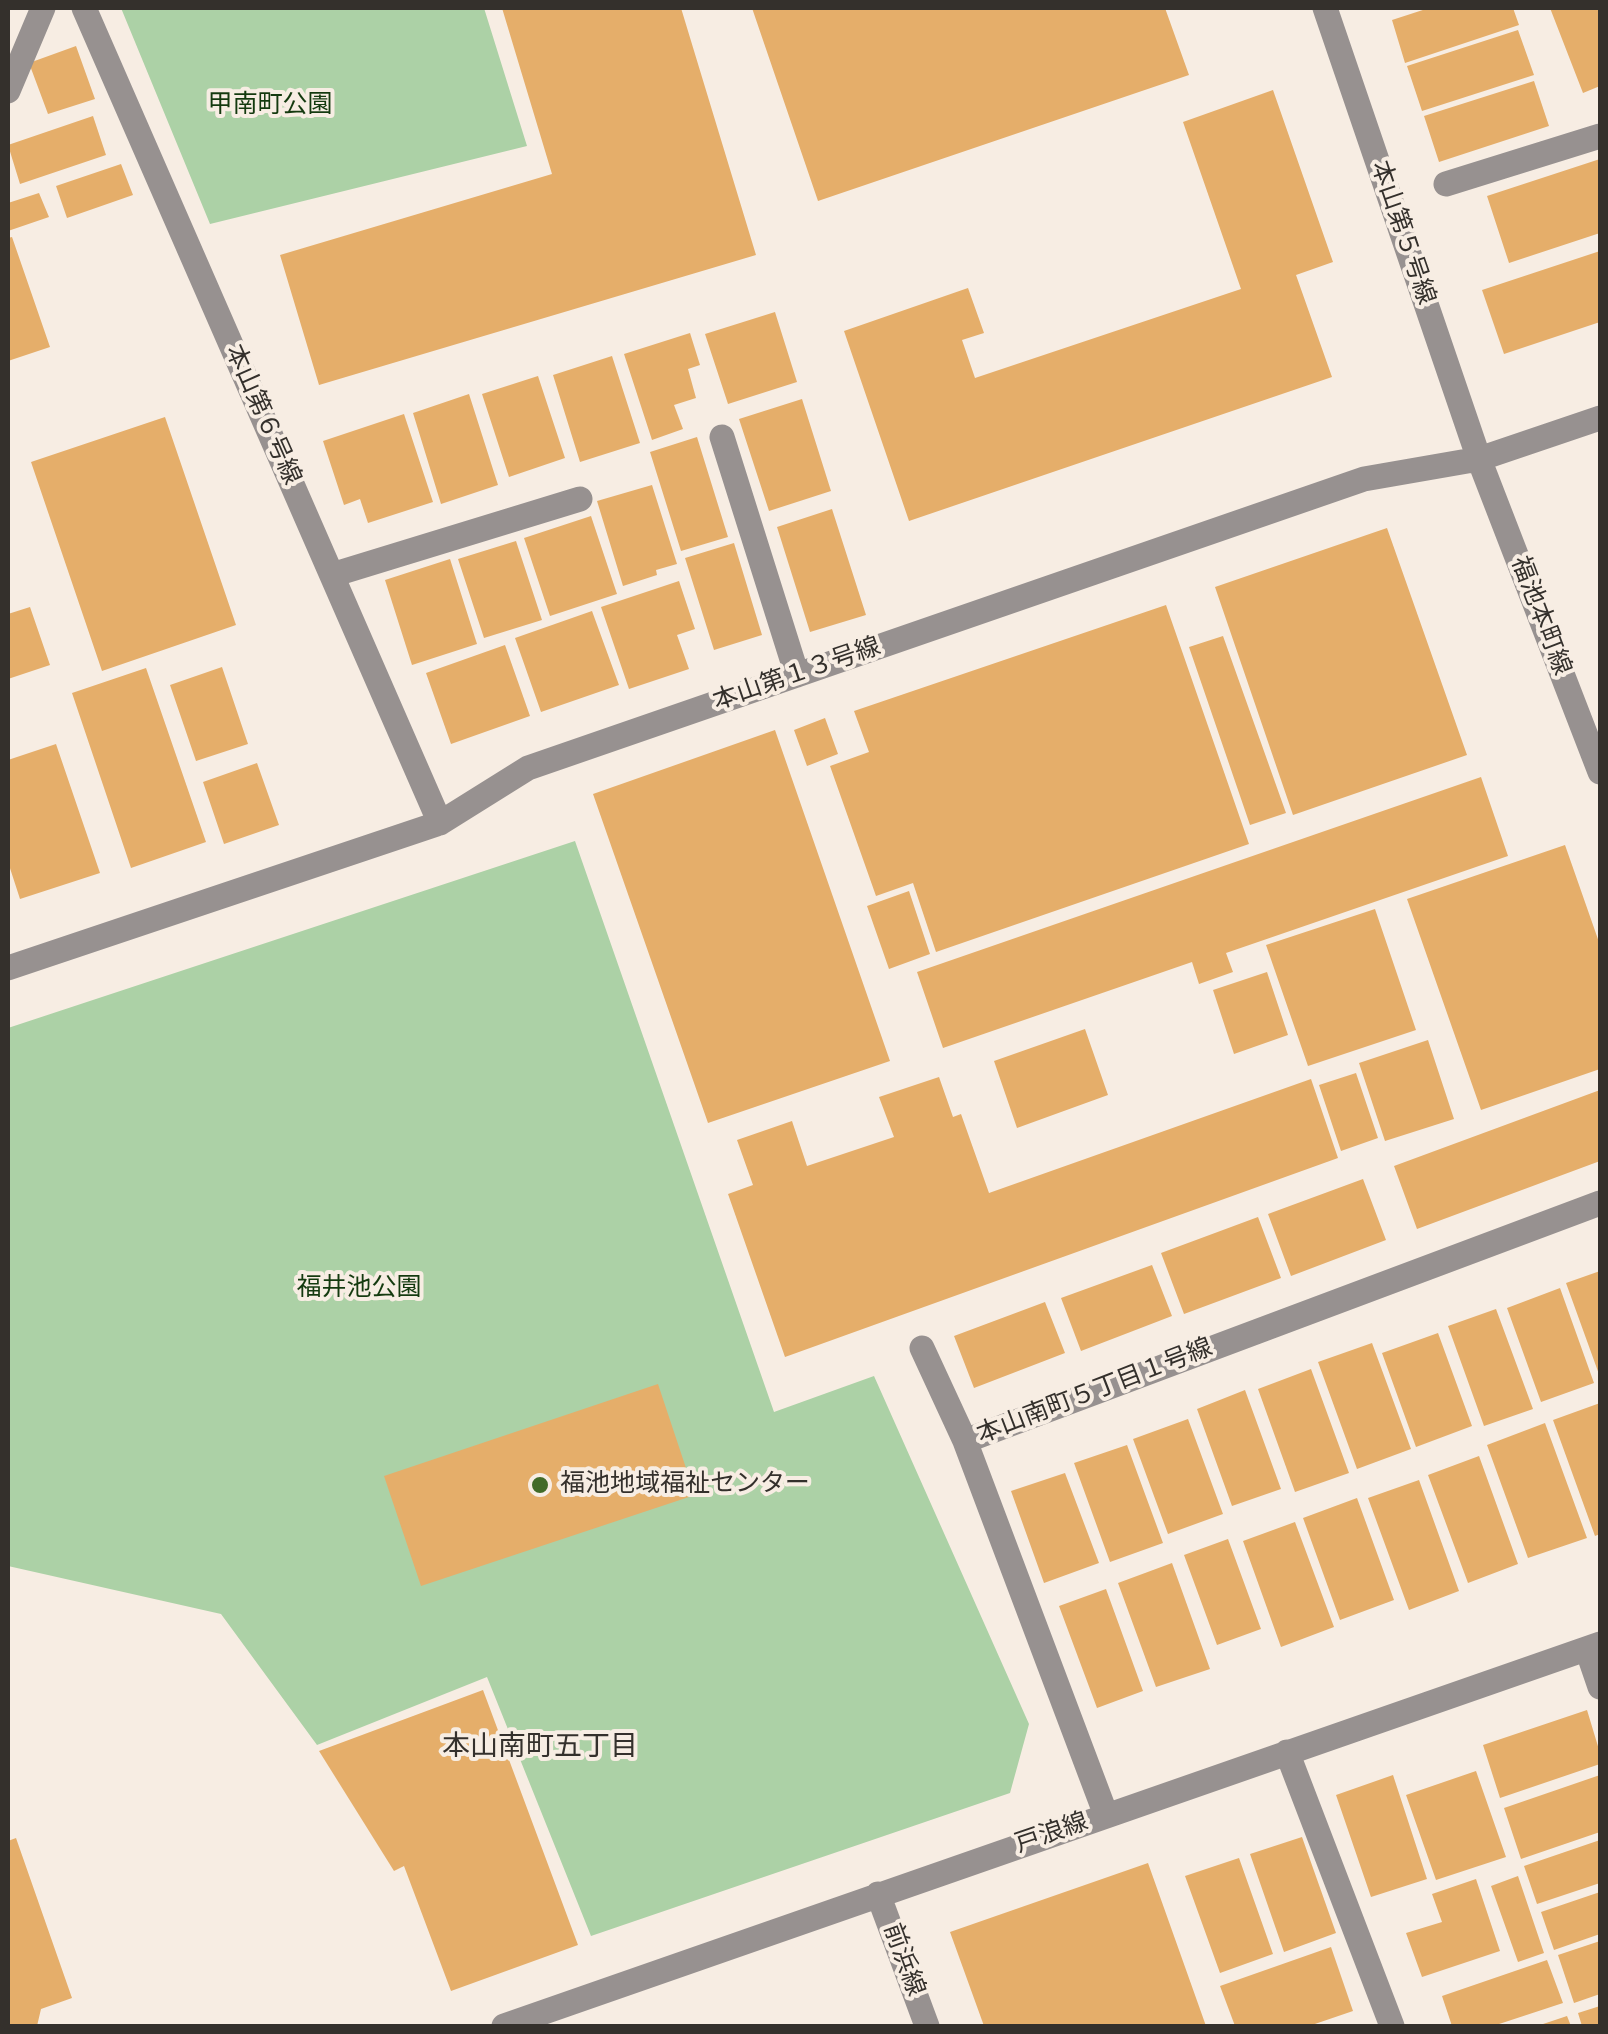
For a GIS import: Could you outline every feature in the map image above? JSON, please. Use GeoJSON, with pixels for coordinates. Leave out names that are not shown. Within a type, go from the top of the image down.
{"type":"FeatureCollection","features":[{"type":"Feature","properties":{"kind":"street"},"geometry":{"type":"LineString","coordinates":[[8,91],[43,8]]}},
{"type":"Feature","properties":{"kind":"street","name":"本山第６号線"},"geometry":{"type":"LineString","coordinates":[[84,8],[440,823]]}},
{"type":"Feature","properties":{"kind":"street","name":"本山第５号線"},"geometry":{"type":"LineString","coordinates":[[1325,8],[1479,460]]}},
{"type":"Feature","properties":{"kind":"street"},"geometry":{"type":"LineString","coordinates":[[1446,184],[1600,136]]}},
{"type":"Feature","properties":{"kind":"street","name":"本山第１３号線"},"geometry":{"type":"LineString","coordinates":[[8,968],[440,823],[528,768],[1364,479],[1479,460],[1600,418]]}},
{"type":"Feature","properties":{"kind":"street"},"geometry":{"type":"LineString","coordinates":[[722,438],[797,675]]}},
{"type":"Feature","properties":{"kind":"street","name":"福池本町線"},"geometry":{"type":"LineString","coordinates":[[1479,460],[1600,772]]}},
{"type":"Feature","properties":{"kind":"street"},"geometry":{"type":"LineString","coordinates":[[332,576],[580,499]]}},
{"type":"Feature","properties":{"kind":"street","name":"本山南町５丁目１号線"},"geometry":{"type":"LineString","coordinates":[[1106,1815],[964,1441],[1600,1204]]}},
{"type":"Feature","properties":{"kind":"street"},"geometry":{"type":"LineString","coordinates":[[922,1348],[964,1441]]}},
{"type":"Feature","properties":{"kind":"street"},"geometry":{"type":"LineString","coordinates":[[1594,1647],[1600,1687]]}},
{"type":"Feature","properties":{"kind":"street","name":"戸浪線"},"geometry":{"type":"LineString","coordinates":[[504,2026],[1594,1647]]}},
{"type":"Feature","properties":{"kind":"street"},"geometry":{"type":"LineString","coordinates":[[1286,1752],[1392,2026]]}},
{"type":"Feature","properties":{"kind":"street","name":"前浜線"},"geometry":{"type":"LineString","coordinates":[[878,1894],[927,2026]]}},
{"type":"Feature","properties":{"kind":"green space","name":"甲南町公園"},"geometry":{"type":"Polygon","coordinates":[[[121,8],[484,8],[527,146],[210,224],[121,8]]]}},
{"type":"Feature","properties":{"kind":"green space","name":"福井池公園"},"geometry":{"type":"Polygon","coordinates":[[[575,841],[774,1412],[874,1376],[1029,1724],[1010,1793],[591,1936],[487,1677],[317,1745],[221,1614],[8,1566],[8,1028],[575,841]]]}},
{"type":"Feature","properties":{"kind":"building"},"geometry":{"type":"Polygon","coordinates":[[[502,8],[681,8],[756,255],[319,385],[280,255],[552,174],[502,8]]]}},
{"type":"Feature","properties":{"kind":"building"},"geometry":{"type":"Polygon","coordinates":[[[752,8],[1165,8],[1189,75],[818,201],[752,8]]]}},
{"type":"Feature","properties":{"kind":"building"},"geometry":{"type":"Polygon","coordinates":[[[1429,8],[1513,8],[1519,25],[1405,63],[1392,20],[1429,8]]]}},
{"type":"Feature","properties":{"kind":"building"},"geometry":{"type":"Polygon","coordinates":[[[1550,8],[1600,8],[1600,86],[1583,93],[1550,8]]]}},
{"type":"Feature","properties":{"kind":"building"},"geometry":{"type":"Polygon","coordinates":[[[1518,30],[1534,75],[1422,111],[1407,66],[1518,30]]]}},
{"type":"Feature","properties":{"kind":"building"},"geometry":{"type":"Polygon","coordinates":[[[76,46],[95,99],[48,114],[29,63],[76,46]]]}},
{"type":"Feature","properties":{"kind":"building"},"geometry":{"type":"Polygon","coordinates":[[[1534,81],[1549,126],[1439,162],[1424,116],[1534,81]]]}},
{"type":"Feature","properties":{"kind":"building"},"geometry":{"type":"Polygon","coordinates":[[[1273,90],[1333,262],[1296,275],[1332,377],[909,521],[844,331],[968,288],[984,333],[962,340],[975,378],[1241,289],[1183,122],[1273,90]]]}},
{"type":"Feature","properties":{"kind":"building"},"geometry":{"type":"Polygon","coordinates":[[[93,116],[106,155],[20,184],[8,145],[93,116]]]}},
{"type":"Feature","properties":{"kind":"building"},"geometry":{"type":"Polygon","coordinates":[[[1600,159],[1600,233],[1509,263],[1487,196],[1600,159]]]}},
{"type":"Feature","properties":{"kind":"building"},"geometry":{"type":"Polygon","coordinates":[[[121,164],[133,195],[67,218],[56,186],[121,164]]]}},
{"type":"Feature","properties":{"kind":"building"},"geometry":{"type":"Polygon","coordinates":[[[39,193],[49,217],[8,231],[8,203],[39,193]]]}},
{"type":"Feature","properties":{"kind":"building"},"geometry":{"type":"Polygon","coordinates":[[[12,237],[50,347],[8,361],[8,238],[12,237]]]}},
{"type":"Feature","properties":{"kind":"building"},"geometry":{"type":"Polygon","coordinates":[[[1600,251],[1600,322],[1504,354],[1482,290],[1600,251]]]}},
{"type":"Feature","properties":{"kind":"building"},"geometry":{"type":"Polygon","coordinates":[[[775,312],[797,382],[728,404],[705,334],[775,312]]]}},
{"type":"Feature","properties":{"kind":"building"},"geometry":{"type":"Polygon","coordinates":[[[690,333],[700,365],[688,369],[696,398],[674,405],[683,429],[652,440],[624,354],[690,333]]]}},
{"type":"Feature","properties":{"kind":"building"},"geometry":{"type":"Polygon","coordinates":[[[612,356],[640,443],[580,462],[553,375],[612,356]]]}},
{"type":"Feature","properties":{"kind":"building"},"geometry":{"type":"Polygon","coordinates":[[[538,376],[565,458],[509,477],[482,394],[538,376]]]}},
{"type":"Feature","properties":{"kind":"building"},"geometry":{"type":"Polygon","coordinates":[[[469,394],[498,485],[441,504],[413,413],[469,394]]]}},
{"type":"Feature","properties":{"kind":"building"},"geometry":{"type":"Polygon","coordinates":[[[802,399],[831,491],[769,511],[739,419],[802,399]]]}},
{"type":"Feature","properties":{"kind":"building"},"geometry":{"type":"Polygon","coordinates":[[[404,414],[433,502],[368,523],[360,499],[344,505],[323,441],[404,414]]]}},
{"type":"Feature","properties":{"kind":"building"},"geometry":{"type":"Polygon","coordinates":[[[165,417],[236,625],[102,671],[31,462],[165,417]]]}},
{"type":"Feature","properties":{"kind":"building"},"geometry":{"type":"Polygon","coordinates":[[[697,437],[728,537],[681,551],[650,452],[697,437]]]}},
{"type":"Feature","properties":{"kind":"building"},"geometry":{"type":"Polygon","coordinates":[[[652,485],[677,564],[623,586],[597,501],[652,485]]]}},
{"type":"Feature","properties":{"kind":"building"},"geometry":{"type":"Polygon","coordinates":[[[832,509],[866,615],[810,632],[777,527],[832,509]]]}},
{"type":"Feature","properties":{"kind":"building"},"geometry":{"type":"Polygon","coordinates":[[[591,516],[617,594],[550,616],[524,538],[591,516]]]}},
{"type":"Feature","properties":{"kind":"building"},"geometry":{"type":"Polygon","coordinates":[[[1387,528],[1467,755],[1293,815],[1215,587],[1387,528]]]}},
{"type":"Feature","properties":{"kind":"building"},"geometry":{"type":"Polygon","coordinates":[[[516,541],[542,620],[484,638],[458,559],[516,541]]]}},
{"type":"Feature","properties":{"kind":"building"},"geometry":{"type":"Polygon","coordinates":[[[734,543],[762,635],[714,650],[685,558],[734,543]]]}},
{"type":"Feature","properties":{"kind":"building"},"geometry":{"type":"Polygon","coordinates":[[[450,559],[477,644],[412,665],[385,580],[450,559]]]}},
{"type":"Feature","properties":{"kind":"building"},"geometry":{"type":"Polygon","coordinates":[[[679,581],[695,629],[677,635],[689,669],[629,689],[601,607],[679,581]]]}},
{"type":"Feature","properties":{"kind":"building"},"geometry":{"type":"Polygon","coordinates":[[[1166,605],[1249,844],[936,952],[913,883],[876,896],[830,766],[869,752],[854,711],[1166,605]]]}},
{"type":"Feature","properties":{"kind":"building"},"geometry":{"type":"Polygon","coordinates":[[[30,607],[50,665],[8,679],[8,614],[30,607]]]}},
{"type":"Feature","properties":{"kind":"building"},"geometry":{"type":"Polygon","coordinates":[[[592,611],[619,685],[541,712],[515,638],[592,611]]]}},
{"type":"Feature","properties":{"kind":"building"},"geometry":{"type":"Polygon","coordinates":[[[1223,636],[1286,813],[1250,825],[1189,647],[1223,636]]]}},
{"type":"Feature","properties":{"kind":"building"},"geometry":{"type":"Polygon","coordinates":[[[505,645],[530,716],[451,744],[426,673],[505,645]]]}},
{"type":"Feature","properties":{"kind":"building"},"geometry":{"type":"Polygon","coordinates":[[[222,667],[248,744],[196,761],[170,685],[222,667]]]}},
{"type":"Feature","properties":{"kind":"building"},"geometry":{"type":"Polygon","coordinates":[[[146,668],[206,842],[131,868],[72,693],[146,668]]]}},
{"type":"Feature","properties":{"kind":"building"},"geometry":{"type":"Polygon","coordinates":[[[825,718],[838,754],[807,766],[794,730],[825,718]]]}},
{"type":"Feature","properties":{"kind":"building"},"geometry":{"type":"Polygon","coordinates":[[[775,730],[890,1061],[708,1123],[593,794],[775,730]]]}},
{"type":"Feature","properties":{"kind":"building"},"geometry":{"type":"Polygon","coordinates":[[[56,744],[100,873],[20,899],[8,862],[8,760],[56,744]]]}},
{"type":"Feature","properties":{"kind":"building"},"geometry":{"type":"Polygon","coordinates":[[[257,763],[279,825],[224,844],[203,782],[257,763]]]}},
{"type":"Feature","properties":{"kind":"building"},"geometry":{"type":"Polygon","coordinates":[[[1481,777],[1508,856],[1226,953],[1233,972],[1199,984],[1192,962],[943,1048],[917,972],[1481,777]]]}},
{"type":"Feature","properties":{"kind":"building"},"geometry":{"type":"Polygon","coordinates":[[[1565,845],[1600,945],[1600,1069],[1481,1110],[1407,899],[1565,845]]]}},
{"type":"Feature","properties":{"kind":"building"},"geometry":{"type":"Polygon","coordinates":[[[909,891],[930,954],[889,969],[867,906],[909,891]]]}},
{"type":"Feature","properties":{"kind":"building"},"geometry":{"type":"Polygon","coordinates":[[[1375,909],[1416,1030],[1308,1066],[1266,945],[1375,909]]]}},
{"type":"Feature","properties":{"kind":"building"},"geometry":{"type":"Polygon","coordinates":[[[1267,972],[1288,1035],[1234,1054],[1213,990],[1267,972]]]}},
{"type":"Feature","properties":{"kind":"building"},"geometry":{"type":"Polygon","coordinates":[[[1085,1029],[1108,1095],[1017,1128],[994,1061],[1085,1029]]]}},
{"type":"Feature","properties":{"kind":"building"},"geometry":{"type":"Polygon","coordinates":[[[1428,1040],[1454,1119],[1385,1141],[1359,1063],[1428,1040]]]}},
{"type":"Feature","properties":{"kind":"building"},"geometry":{"type":"Polygon","coordinates":[[[1356,1073],[1378,1138],[1341,1151],[1319,1085],[1356,1073]]]}},
{"type":"Feature","properties":{"kind":"building"},"geometry":{"type":"Polygon","coordinates":[[[939,1077],[953,1117],[961,1114],[989,1193],[1311,1079],[1338,1158],[785,1357],[728,1194],[753,1185],[737,1140],[792,1121],[807,1166],[894,1137],[879,1097],[939,1077]]]}},
{"type":"Feature","properties":{"kind":"building"},"geometry":{"type":"Polygon","coordinates":[[[1600,1090],[1600,1161],[1417,1229],[1394,1166],[1600,1090]]]}},
{"type":"Feature","properties":{"kind":"building"},"geometry":{"type":"Polygon","coordinates":[[[1363,1179],[1386,1240],[1291,1276],[1268,1214],[1363,1179]]]}},
{"type":"Feature","properties":{"kind":"building"},"geometry":{"type":"Polygon","coordinates":[[[1258,1217],[1281,1278],[1184,1314],[1161,1253],[1258,1217]]]}},
{"type":"Feature","properties":{"kind":"building"},"geometry":{"type":"Polygon","coordinates":[[[1152,1265],[1172,1316],[1081,1351],[1061,1298],[1152,1265]]]}},
{"type":"Feature","properties":{"kind":"building"},"geometry":{"type":"Polygon","coordinates":[[[1600,1271],[1600,1377],[1566,1283],[1600,1271]]]}},
{"type":"Feature","properties":{"kind":"building"},"geometry":{"type":"Polygon","coordinates":[[[1560,1288],[1594,1383],[1541,1402],[1507,1308],[1560,1288]]]}},
{"type":"Feature","properties":{"kind":"building"},"geometry":{"type":"Polygon","coordinates":[[[1045,1302],[1065,1353],[974,1388],[954,1336],[1045,1302]]]}},
{"type":"Feature","properties":{"kind":"building"},"geometry":{"type":"Polygon","coordinates":[[[1496,1309],[1533,1409],[1484,1426],[1448,1326],[1496,1309]]]}},
{"type":"Feature","properties":{"kind":"building"},"geometry":{"type":"Polygon","coordinates":[[[1438,1333],[1472,1426],[1416,1447],[1382,1353],[1438,1333]]]}},
{"type":"Feature","properties":{"kind":"building"},"geometry":{"type":"Polygon","coordinates":[[[1372,1343],[1411,1449],[1357,1469],[1318,1362],[1372,1343]]]}},
{"type":"Feature","properties":{"kind":"building"},"geometry":{"type":"Polygon","coordinates":[[[1311,1369],[1349,1473],[1295,1492],[1258,1389],[1311,1369]]]}},
{"type":"Feature","properties":{"kind":"building","name":"福池地域福祉センター"},"geometry":{"type":"Polygon","coordinates":[[[658,1384],[695,1495],[421,1586],[384,1476],[658,1384]]]}},
{"type":"Feature","properties":{"kind":"building"},"geometry":{"type":"Polygon","coordinates":[[[1245,1390],[1281,1489],[1232,1506],[1197,1409],[1245,1390]]]}},
{"type":"Feature","properties":{"kind":"building"},"geometry":{"type":"Polygon","coordinates":[[[1600,1403],[1600,1534],[1595,1536],[1553,1420],[1600,1403]]]}},
{"type":"Feature","properties":{"kind":"building"},"geometry":{"type":"Polygon","coordinates":[[[1188,1419],[1223,1514],[1168,1534],[1133,1439],[1188,1419]]]}},
{"type":"Feature","properties":{"kind":"building"},"geometry":{"type":"Polygon","coordinates":[[[1545,1423],[1587,1538],[1528,1558],[1487,1445],[1545,1423]]]}},
{"type":"Feature","properties":{"kind":"building"},"geometry":{"type":"Polygon","coordinates":[[[1127,1445],[1163,1543],[1110,1562],[1074,1463],[1127,1445]]]}},
{"type":"Feature","properties":{"kind":"building"},"geometry":{"type":"Polygon","coordinates":[[[1479,1456],[1518,1564],[1468,1583],[1428,1475],[1479,1456]]]}},
{"type":"Feature","properties":{"kind":"building"},"geometry":{"type":"Polygon","coordinates":[[[1065,1473],[1099,1563],[1044,1583],[1011,1491],[1065,1473]]]}},
{"type":"Feature","properties":{"kind":"building"},"geometry":{"type":"Polygon","coordinates":[[[1419,1480],[1459,1591],[1409,1610],[1368,1498],[1419,1480]]]}},
{"type":"Feature","properties":{"kind":"building"},"geometry":{"type":"Polygon","coordinates":[[[1357,1498],[1394,1600],[1340,1620],[1303,1518],[1357,1498]]]}},
{"type":"Feature","properties":{"kind":"building"},"geometry":{"type":"Polygon","coordinates":[[[1295,1522],[1334,1627],[1281,1647],[1243,1541],[1295,1522]]]}},
{"type":"Feature","properties":{"kind":"building"},"geometry":{"type":"Polygon","coordinates":[[[1228,1539],[1261,1629],[1217,1645],[1184,1555],[1228,1539]]]}},
{"type":"Feature","properties":{"kind":"building"},"geometry":{"type":"Polygon","coordinates":[[[1172,1563],[1210,1669],[1156,1687],[1118,1583],[1172,1563]]]}},
{"type":"Feature","properties":{"kind":"building"},"geometry":{"type":"Polygon","coordinates":[[[1106,1589],[1143,1691],[1097,1708],[1059,1606],[1106,1589]]]}},
{"type":"Feature","properties":{"kind":"building"},"geometry":{"type":"Polygon","coordinates":[[[483,1690],[578,1945],[451,1991],[404,1866],[394,1871],[319,1751],[483,1690]]]}},
{"type":"Feature","properties":{"kind":"building"},"geometry":{"type":"Polygon","coordinates":[[[1587,1710],[1600,1764],[1500,1798],[1483,1745],[1587,1710]]]}},
{"type":"Feature","properties":{"kind":"building"},"geometry":{"type":"Polygon","coordinates":[[[1476,1771],[1506,1857],[1436,1880],[1406,1795],[1476,1771]]]}},
{"type":"Feature","properties":{"kind":"building"},"geometry":{"type":"Polygon","coordinates":[[[1393,1775],[1427,1879],[1371,1897],[1336,1795],[1393,1775]]]}},
{"type":"Feature","properties":{"kind":"building"},"geometry":{"type":"Polygon","coordinates":[[[1600,1775],[1600,1832],[1521,1859],[1504,1808],[1600,1775]]]}},
{"type":"Feature","properties":{"kind":"building"},"geometry":{"type":"Polygon","coordinates":[[[1302,1837],[1336,1933],[1284,1952],[1250,1854],[1302,1837]]]}},
{"type":"Feature","properties":{"kind":"building"},"geometry":{"type":"Polygon","coordinates":[[[16,1838],[72,1998],[41,2009],[37,2026],[8,2026],[8,1841],[16,1838]]]}},
{"type":"Feature","properties":{"kind":"building"},"geometry":{"type":"Polygon","coordinates":[[[1600,1840],[1600,1883],[1537,1904],[1524,1866],[1600,1840]]]}},
{"type":"Feature","properties":{"kind":"building"},"geometry":{"type":"Polygon","coordinates":[[[1239,1858],[1273,1954],[1220,1973],[1185,1876],[1239,1858]]]}},
{"type":"Feature","properties":{"kind":"building"},"geometry":{"type":"Polygon","coordinates":[[[1148,1863],[1206,2026],[984,2026],[950,1932],[1148,1863]]]}},
{"type":"Feature","properties":{"kind":"building"},"geometry":{"type":"Polygon","coordinates":[[[1518,1876],[1544,1953],[1518,1962],[1491,1886],[1518,1876]]]}},
{"type":"Feature","properties":{"kind":"building"},"geometry":{"type":"Polygon","coordinates":[[[1476,1879],[1500,1951],[1422,1977],[1406,1933],[1442,1922],[1432,1894],[1476,1879]]]}},
{"type":"Feature","properties":{"kind":"building"},"geometry":{"type":"Polygon","coordinates":[[[1600,1892],[1600,1934],[1554,1950],[1541,1912],[1600,1892]]]}},
{"type":"Feature","properties":{"kind":"building"},"geometry":{"type":"Polygon","coordinates":[[[1600,1941],[1600,1994],[1574,2003],[1558,1955],[1600,1941]]]}},
{"type":"Feature","properties":{"kind":"building"},"geometry":{"type":"Polygon","coordinates":[[[1331,1947],[1353,2011],[1309,2026],[1235,2026],[1220,1986],[1331,1947]]]}},
{"type":"Feature","properties":{"kind":"building"},"geometry":{"type":"Polygon","coordinates":[[[1547,1960],[1563,2003],[1493,2026],[1452,2026],[1442,1996],[1547,1960]]]}},
{"type":"Feature","properties":{"kind":"building"},"geometry":{"type":"Polygon","coordinates":[[[1600,2006],[1600,2026],[1582,2026],[1578,2013],[1600,2006]]]}},
{"type":"Feature","properties":{"kind":"building"},"geometry":{"type":"Polygon","coordinates":[[[1567,2016],[1571,2026],[1537,2026],[1567,2016]]]}},
{"type":"Feature","properties":{"kind":"place","name":"福池地域福祉センター"},"geometry":{"type":"Point","coordinates":[540,1485]}},
{"type":"Feature","properties":{"kind":"district","name":"本山南町五丁目"},"geometry":{"type":"Point","coordinates":[540,1748]}}]}
